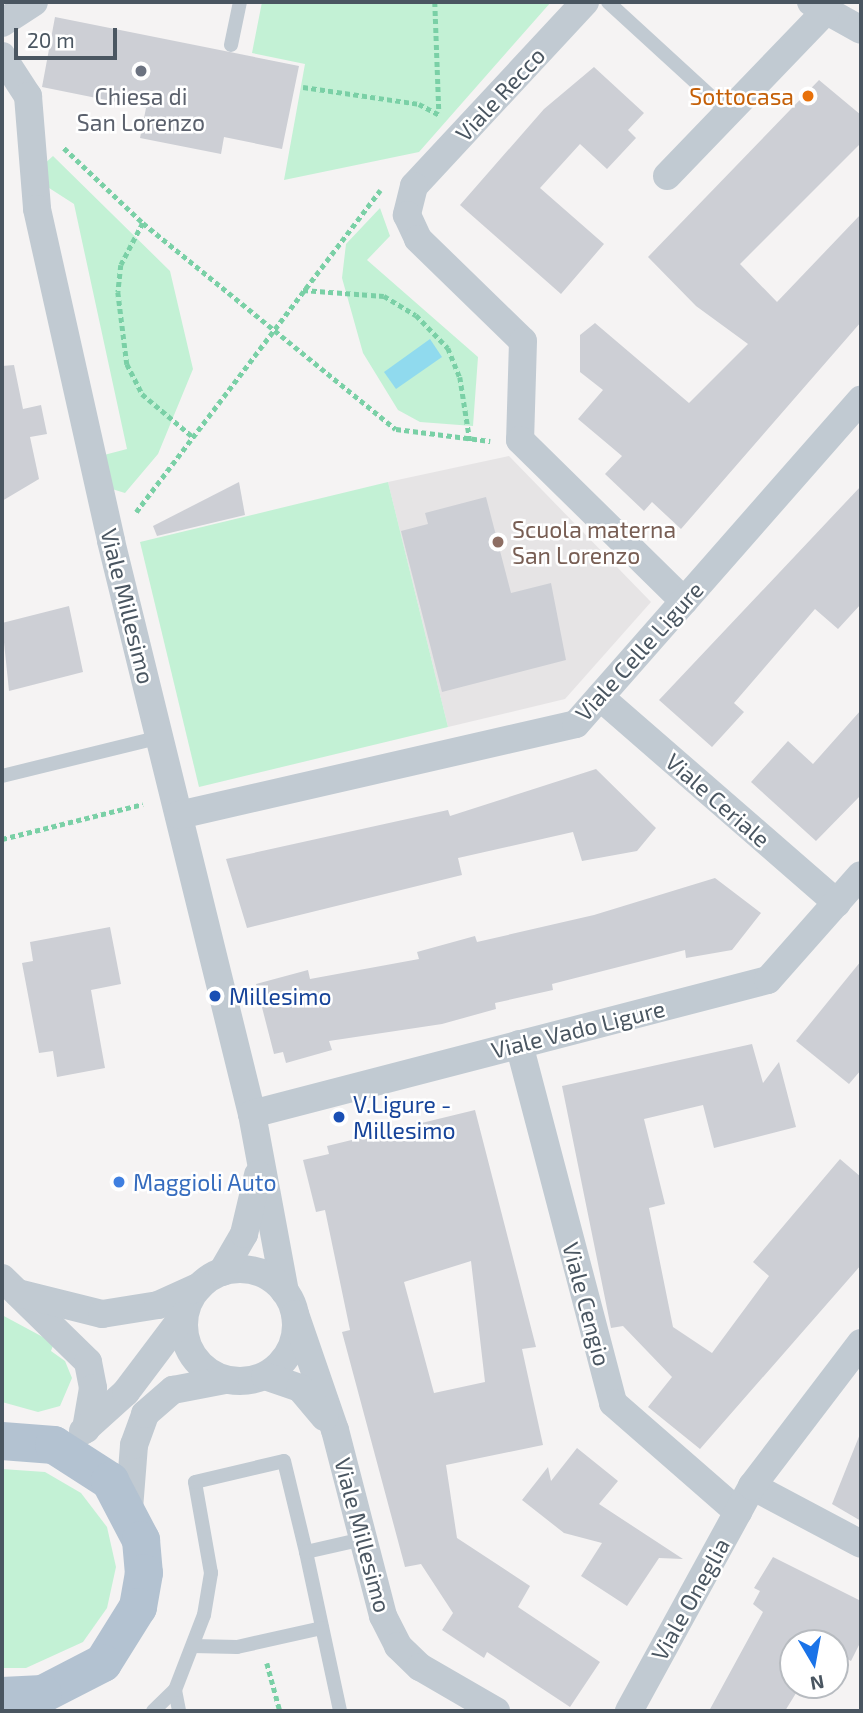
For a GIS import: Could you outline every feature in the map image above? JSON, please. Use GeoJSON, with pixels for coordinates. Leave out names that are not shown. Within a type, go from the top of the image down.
{"type":"FeatureCollection","features":[{"type":"Feature","properties":{"kind":"main road"},"geometry":{"type":"LineString","coordinates":[[33,1437],[84,1459],[129,1508],[142,1551],[138,1607],[103,1663],[89,1711]]}},
{"type":"Feature","properties":{"kind":"main road"},"geometry":{"type":"LineString","coordinates":[[2,1696],[43,1694],[103,1663]]}},
{"type":"Feature","properties":{"kind":"street"},"geometry":{"type":"LineString","coordinates":[[2,23],[34,2]]}},
{"type":"Feature","properties":{"kind":"street","name":"Viale Recco"},"geometry":{"type":"LineString","coordinates":[[585,2],[414,186],[407,215],[418,239],[523,341],[520,440],[684,601]]}},
{"type":"Feature","properties":{"kind":"street"},"geometry":{"type":"LineString","coordinates":[[667,176],[728,113],[819,6],[861,30]]}},
{"type":"Feature","properties":{"kind":"street","name":"Viale Millesimo"},"geometry":{"type":"LineString","coordinates":[[2,56],[28,96],[37,209],[252,1114],[290,1303],[335,1430],[383,1616],[398,1646],[496,1711]]}},
{"type":"Feature","properties":{"kind":"street","name":"Viale Celle Ligure"},"geometry":{"type":"LineString","coordinates":[[177,806],[576,724],[861,400]]}},
{"type":"Feature","properties":{"kind":"street","name":"Viale Ceriale"},"geometry":{"type":"LineString","coordinates":[[600,697],[836,903]]}},
{"type":"Feature","properties":{"kind":"street","name":"Viale Vado Ligure"},"geometry":{"type":"LineString","coordinates":[[252,1114],[768,980],[861,875]]}},
{"type":"Feature","properties":{"kind":"street","name":"Viale Cengio"},"geometry":{"type":"LineString","coordinates":[[519,1044],[613,1403],[738,1512]]}},
{"type":"Feature","properties":{"kind":"street","name":"Viale Millesimo"},"geometry":{"type":"LineString","coordinates":[[211,1279],[244,1234],[261,1159]]}},
{"type":"Feature","properties":{"kind":"street"},"geometry":{"type":"LineString","coordinates":[[10,1285],[102,1314],[159,1304],[211,1279],[257,1272],[290,1303],[290,1350],[265,1376],[173,1390],[145,1415],[134,1445],[129,1508]]}},
{"type":"Feature","properties":{"kind":"street"},"geometry":{"type":"LineString","coordinates":[[33,1437],[126,1392],[211,1279]]}},
{"type":"Feature","properties":{"kind":"street"},"geometry":{"type":"LineString","coordinates":[[10,1285],[88,1362],[93,1388],[33,1437]]}},
{"type":"Feature","properties":{"kind":"street"},"geometry":{"type":"LineString","coordinates":[[184,1315],[188,1348],[210,1373],[225,1380]]}},
{"type":"Feature","properties":{"kind":"street","name":"Viale Oneglia"},"geometry":{"type":"LineString","coordinates":[[629,1711],[752,1486],[861,1343]]}},
{"type":"Feature","properties":{"kind":"street","name":"Viale Millesimo"},"geometry":{"type":"LineString","coordinates":[[265,1376],[300,1388],[335,1430]]}},
{"type":"Feature","properties":{"kind":"street"},"geometry":{"type":"LineString","coordinates":[[752,1486],[861,1544]]}},
{"type":"Feature","properties":{"kind":"lane"},"geometry":{"type":"LineString","coordinates":[[231,46],[240,2]]}},
{"type":"Feature","properties":{"kind":"lane"},"geometry":{"type":"LineString","coordinates":[[608,2],[728,113]]}},
{"type":"Feature","properties":{"kind":"lane"},"geometry":{"type":"LineString","coordinates":[[2,776],[161,737]]}},
{"type":"Feature","properties":{"kind":"lane"},"geometry":{"type":"LineString","coordinates":[[153,1711],[175,1690],[193,1646],[211,1573],[195,1482],[284,1461],[340,1711]]}},
{"type":"Feature","properties":{"kind":"lane"},"geometry":{"type":"LineString","coordinates":[[306,1552],[363,1539]]}},
{"type":"Feature","properties":{"kind":"lane"},"geometry":{"type":"LineString","coordinates":[[193,1646],[261,1642],[322,1628]]}},
{"type":"Feature","properties":{"kind":"lane"},"geometry":{"type":"LineString","coordinates":[[175,1690],[179,1711]]}},
{"type":"Feature","properties":{"kind":"path"},"geometry":{"type":"LineString","coordinates":[[435,2],[439,114],[444,122]]}},
{"type":"Feature","properties":{"kind":"path"},"geometry":{"type":"LineString","coordinates":[[303,87],[419,104],[439,114]]}},
{"type":"Feature","properties":{"kind":"path"},"geometry":{"type":"LineString","coordinates":[[33,144],[54,138],[143,223],[396,429],[470,441],[460,377],[448,348],[416,315],[384,296],[303,290]]}},
{"type":"Feature","properties":{"kind":"path"},"geometry":{"type":"LineString","coordinates":[[144,501],[374,194]]}},
{"type":"Feature","properties":{"kind":"path"},"geometry":{"type":"LineString","coordinates":[[143,223],[121,265],[118,292],[127,364],[142,394],[193,437]]}},
{"type":"Feature","properties":{"kind":"path"},"geometry":{"type":"LineString","coordinates":[[2,839],[177,806]]}},
{"type":"Feature","properties":{"kind":"path"},"geometry":{"type":"LineString","coordinates":[[261,1642],[279,1711]]}},
{"type":"Feature","properties":{"kind":"shaded area","name":"Scuola materna San Lorenzo"},"geometry":{"type":"Polygon","coordinates":[[[509,456],[651,602],[565,699],[448,727],[388,482],[509,456]]]}},
{"type":"Feature","properties":{"kind":"green space"},"geometry":{"type":"Polygon","coordinates":[[[262,2],[551,2],[419,152],[284,180],[305,64],[252,53],[262,2]]]}},
{"type":"Feature","properties":{"kind":"green space"},"geometry":{"type":"Polygon","coordinates":[[[53,156],[170,271],[193,369],[158,454],[125,493],[112,489],[104,455],[127,449],[74,204],[46,186],[43,165],[53,156]]]}},
{"type":"Feature","properties":{"kind":"green space"},"geometry":{"type":"Polygon","coordinates":[[[380,208],[390,236],[367,260],[478,357],[473,426],[420,422],[398,410],[363,353],[342,278],[346,244],[380,208]]]}},
{"type":"Feature","properties":{"kind":"green space"},"geometry":{"type":"Polygon","coordinates":[[[388,482],[448,727],[199,787],[140,542],[388,482]]]}},
{"type":"Feature","properties":{"kind":"green space"},"geometry":{"type":"Polygon","coordinates":[[[2,1315],[54,1343],[51,1351],[65,1361],[72,1378],[60,1406],[38,1412],[2,1402],[2,1315]]]}},
{"type":"Feature","properties":{"kind":"green space"},"geometry":{"type":"Polygon","coordinates":[[[2,1469],[45,1472],[81,1493],[107,1527],[116,1567],[107,1608],[83,1642],[26,1668],[2,1668],[2,1469]]]}},
{"type":"Feature","properties":{"kind":"water"},"geometry":{"type":"Polygon","coordinates":[[[430,339],[442,357],[396,389],[384,372],[430,339]]]}},
{"type":"Feature","properties":{"kind":"building","name":"Chiesa di San Lorenzo"},"geometry":{"type":"Polygon","coordinates":[[[55,17],[299,66],[282,149],[224,137],[221,154],[140,138],[146,108],[42,87],[55,17]]]}},
{"type":"Feature","properties":{"kind":"building"},"geometry":{"type":"Polygon","coordinates":[[[594,67],[644,113],[628,130],[636,138],[607,169],[580,144],[540,188],[604,244],[561,294],[460,205],[544,109],[594,67]]]}},
{"type":"Feature","properties":{"kind":"building"},"geometry":{"type":"Polygon","coordinates":[[[819,80],[861,115],[861,143],[740,264],[777,302],[861,214],[861,322],[681,529],[652,502],[644,511],[605,474],[622,456],[578,419],[603,390],[580,372],[580,335],[595,323],[689,403],[748,344],[696,306],[648,257],[819,80]]]}},
{"type":"Feature","properties":{"kind":"building"},"geometry":{"type":"Polygon","coordinates":[[[14,365],[23,409],[41,405],[47,434],[30,437],[39,479],[2,501],[2,366],[14,365]]]}},
{"type":"Feature","properties":{"kind":"building"},"geometry":{"type":"Polygon","coordinates":[[[239,482],[245,515],[157,536],[153,526],[239,482]]]}},
{"type":"Feature","properties":{"kind":"building"},"geometry":{"type":"Polygon","coordinates":[[[861,486],[861,604],[838,629],[815,609],[734,703],[744,712],[712,747],[659,700],[861,486]]]}},
{"type":"Feature","properties":{"kind":"building"},"geometry":{"type":"Polygon","coordinates":[[[486,497],[511,593],[551,583],[566,660],[442,692],[401,531],[428,524],[425,513],[486,497]]]}},
{"type":"Feature","properties":{"kind":"building"},"geometry":{"type":"Polygon","coordinates":[[[69,606],[83,672],[9,691],[2,623],[69,606]]]}},
{"type":"Feature","properties":{"kind":"building"},"geometry":{"type":"Polygon","coordinates":[[[861,710],[861,795],[816,841],[751,782],[788,741],[813,764],[861,710]]]}},
{"type":"Feature","properties":{"kind":"building"},"geometry":{"type":"Polygon","coordinates":[[[596,769],[656,828],[637,851],[582,861],[573,832],[458,858],[462,875],[247,928],[226,859],[448,810],[450,816],[596,769]]]}},
{"type":"Feature","properties":{"kind":"building"},"geometry":{"type":"Polygon","coordinates":[[[715,878],[761,913],[732,950],[686,958],[685,950],[552,984],[553,990],[495,1003],[496,1009],[442,1024],[329,1041],[332,1050],[286,1063],[283,1052],[274,1054],[256,984],[308,970],[310,979],[419,959],[417,952],[475,936],[477,942],[594,915],[715,878]]]}},
{"type":"Feature","properties":{"kind":"building"},"geometry":{"type":"Polygon","coordinates":[[[110,927],[121,984],[91,990],[105,1068],[57,1077],[53,1051],[39,1053],[22,963],[33,961],[30,942],[110,927]]]}},
{"type":"Feature","properties":{"kind":"building"},"geometry":{"type":"Polygon","coordinates":[[[861,961],[861,1070],[849,1084],[796,1041],[861,961]]]}},
{"type":"Feature","properties":{"kind":"building"},"geometry":{"type":"Polygon","coordinates":[[[752,1044],[763,1083],[779,1062],[796,1127],[714,1148],[703,1105],[644,1119],[665,1204],[649,1208],[673,1327],[712,1353],[769,1276],[753,1262],[840,1159],[861,1177],[861,1265],[700,1449],[648,1407],[672,1377],[623,1326],[611,1328],[562,1086],[752,1044]]]}},
{"type":"Feature","properties":{"kind":"building"},"geometry":{"type":"Polygon","coordinates":[[[475,1110],[536,1347],[522,1349],[543,1445],[446,1465],[457,1538],[530,1586],[518,1607],[600,1662],[570,1707],[487,1652],[484,1658],[442,1630],[453,1613],[421,1564],[405,1567],[342,1332],[350,1330],[325,1210],[316,1212],[303,1160],[329,1154],[327,1146],[475,1110]],[[471,1261],[404,1282],[434,1393],[485,1382],[471,1261]]]}},
{"type":"Feature","properties":{"kind":"building"},"geometry":{"type":"Polygon","coordinates":[[[861,1435],[861,1521],[832,1504],[861,1435]]]}},
{"type":"Feature","properties":{"kind":"building"},"geometry":{"type":"Polygon","coordinates":[[[577,1448],[618,1481],[599,1504],[683,1559],[659,1558],[627,1606],[581,1576],[602,1543],[564,1533],[522,1500],[548,1467],[551,1481],[577,1448]]]}},
{"type":"Feature","properties":{"kind":"building"},"geometry":{"type":"Polygon","coordinates":[[[773,1557],[861,1601],[861,1641],[851,1661],[849,1629],[779,1629],[779,1699],[792,1699],[785,1711],[709,1711],[763,1612],[753,1604],[760,1591],[754,1588],[773,1557]]]}},
{"type":"Feature","properties":{"kind":"place","name":"Chiesa di San Lorenzo"},"geometry":{"type":"Point","coordinates":[141,71]}},
{"type":"Feature","properties":{"kind":"place","name":"Sottocasa"},"geometry":{"type":"Point","coordinates":[808,96]}},
{"type":"Feature","properties":{"kind":"place","name":"Scuola materna San Lorenzo"},"geometry":{"type":"Point","coordinates":[498,542]}},
{"type":"Feature","properties":{"kind":"place","name":"Millesimo"},"geometry":{"type":"Point","coordinates":[215,996]}},
{"type":"Feature","properties":{"kind":"place","name":"V.Ligure - Millesimo"},"geometry":{"type":"Point","coordinates":[339,1117]}},
{"type":"Feature","properties":{"kind":"place","name":"Maggioli Auto"},"geometry":{"type":"Point","coordinates":[119,1182]}}]}
